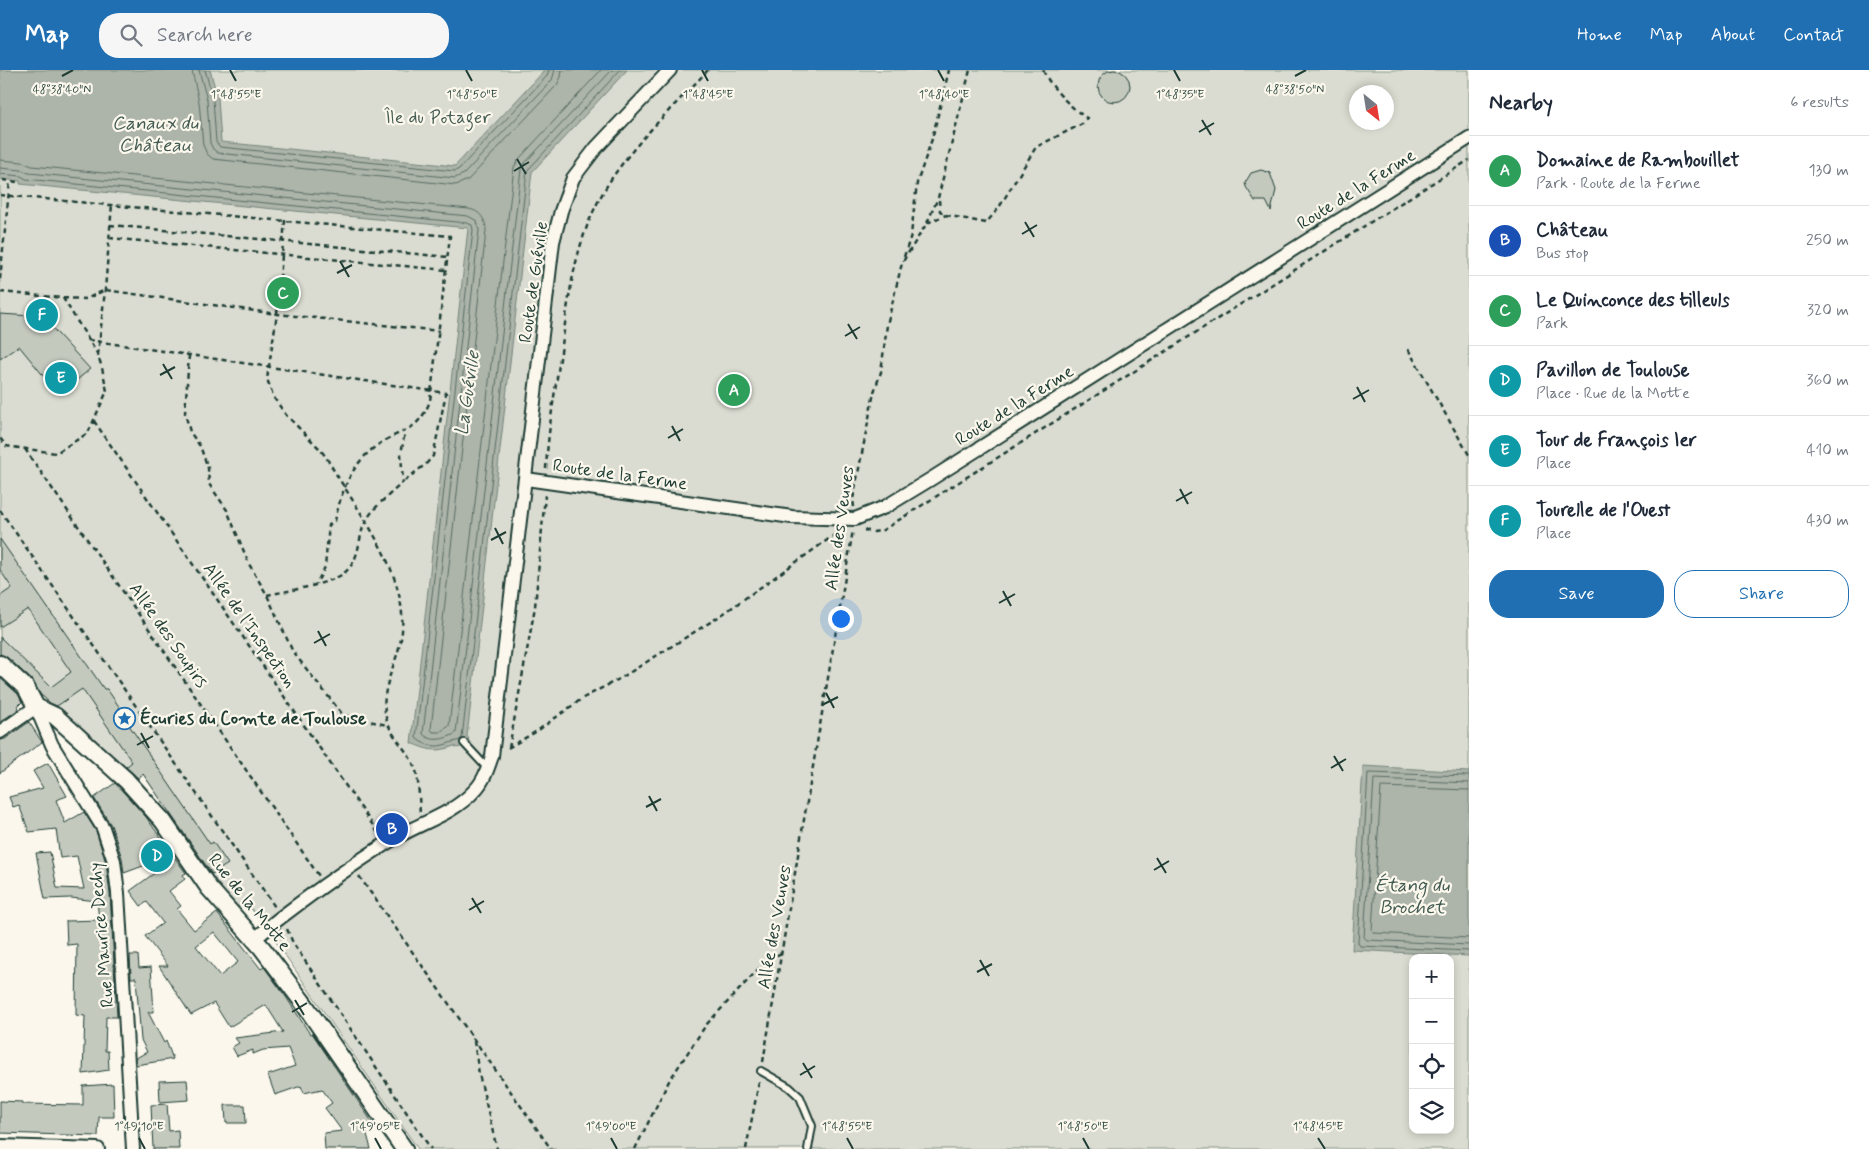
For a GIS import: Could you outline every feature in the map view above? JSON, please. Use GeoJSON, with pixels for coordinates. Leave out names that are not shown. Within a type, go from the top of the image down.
{"type":"FeatureCollection","features":[{"type":"Feature","properties":{"kind":"street","name":"Route de Guéville"},"geometry":{"type":"LineString","coordinates":[[254,939],[325,885],[385,844],[421,824],[444,814],[464,800],[476,790],[488,769],[492,756],[553,242],[561,211],[573,178],[596,148],[670,70]]}},
{"type":"Feature","properties":{"kind":"street","name":"Route de la Ferme"},"geometry":{"type":"LineString","coordinates":[[526,479],[792,517],[855,519],[885,506],[931,479],[1469,138]]}},
{"type":"Feature","properties":{"kind":"street"},"geometry":{"type":"LineString","coordinates":[[0,664],[26,688],[36,707],[0,732]]}},
{"type":"Feature","properties":{"kind":"street","name":"Rue de la Motte"},"geometry":{"type":"LineString","coordinates":[[36,707],[56,716],[126,780],[163,821],[209,888],[254,939],[302,1001],[404,1149]]}},
{"type":"Feature","properties":{"kind":"street","name":"Rue Maurice Dechy"},"geometry":{"type":"LineString","coordinates":[[36,707],[52,744],[103,828],[114,861],[121,938],[133,1149]]}},
{"type":"Feature","properties":{"kind":"street"},"geometry":{"type":"LineString","coordinates":[[0,1146],[98,1149]]}},
{"type":"Feature","properties":{"kind":"lane"},"geometry":{"type":"LineString","coordinates":[[464,743],[488,769]]}},
{"type":"Feature","properties":{"kind":"lane"},"geometry":{"type":"LineString","coordinates":[[762,1071],[789,1087],[800,1097],[812,1126],[808,1149]]}},
{"type":"Feature","properties":{"kind":"path"},"geometry":{"type":"LineString","coordinates":[[509,748],[535,608],[546,481],[547,439],[570,294],[580,245],[592,215],[617,172],[635,149],[708,70]]}},
{"type":"Feature","properties":{"kind":"path"},"geometry":{"type":"LineString","coordinates":[[902,263],[911,235],[916,183],[932,139],[949,70]]}},
{"type":"Feature","properties":{"kind":"path","name":"Allée des Veuves"},"geometry":{"type":"LineString","coordinates":[[746,1149],[783,952],[855,519],[853,499],[874,392],[881,372],[886,325],[902,263],[927,222],[938,198],[970,70]]}},
{"type":"Feature","properties":{"kind":"path"},"geometry":{"type":"LineString","coordinates":[[938,198],[940,211],[946,215],[986,223],[998,209],[1036,147],[1082,124],[1087,118],[1074,110],[1048,81],[1042,70]]}},
{"type":"Feature","properties":{"kind":"path"},"geometry":{"type":"LineString","coordinates":[[492,756],[537,731],[583,698],[621,678],[720,616],[855,519],[864,530],[874,532],[883,530],[1469,160]]}},
{"type":"Feature","properties":{"kind":"path"},"geometry":{"type":"LineString","coordinates":[[3,180],[17,182]]}},
{"type":"Feature","properties":{"kind":"path"},"geometry":{"type":"LineString","coordinates":[[0,279],[10,181]]}},
{"type":"Feature","properties":{"kind":"path"},"geometry":{"type":"LineString","coordinates":[[0,195],[450,236],[440,332],[430,401],[425,415],[416,425],[376,446],[360,461],[339,499],[335,521],[330,525],[325,567],[316,584]]}},
{"type":"Feature","properties":{"kind":"path"},"geometry":{"type":"LineString","coordinates":[[98,355],[112,204]]}},
{"type":"Feature","properties":{"kind":"path"},"geometry":{"type":"LineString","coordinates":[[927,222],[946,215]]}},
{"type":"Feature","properties":{"kind":"path"},"geometry":{"type":"LineString","coordinates":[[285,220],[276,314],[267,379],[274,398],[286,415],[319,448],[345,487],[387,559],[397,590],[401,611],[400,641],[385,694],[384,706],[387,725],[416,768],[421,824]]}},
{"type":"Feature","properties":{"kind":"path"},"geometry":{"type":"LineString","coordinates":[[110,225],[448,257]]}},
{"type":"Feature","properties":{"kind":"path"},"geometry":{"type":"LineString","coordinates":[[109,238],[446,270]]}},
{"type":"Feature","properties":{"kind":"path"},"geometry":{"type":"LineString","coordinates":[[0,292],[86,299],[105,290],[276,314],[440,332]]}},
{"type":"Feature","properties":{"kind":"path"},"geometry":{"type":"LineString","coordinates":[[0,438],[6,446],[56,454],[88,433],[94,421],[107,391],[102,368],[98,355],[63,298]]}},
{"type":"Feature","properties":{"kind":"path"},"geometry":{"type":"LineString","coordinates":[[88,340],[446,393],[432,456],[426,464],[403,482],[365,521],[359,546],[348,569],[337,578],[267,596]]}},
{"type":"Feature","properties":{"kind":"path"},"geometry":{"type":"LineString","coordinates":[[1408,348],[1469,455]]}},
{"type":"Feature","properties":{"kind":"path"},"geometry":{"type":"LineString","coordinates":[[189,355],[185,413],[190,432],[200,446],[208,468],[209,484],[227,510],[249,564],[267,596],[293,652],[344,715],[387,725]]}},
{"type":"Feature","properties":{"kind":"path","name":"Allée de l'Inspection"},"geometry":{"type":"LineString","coordinates":[[94,421],[385,844]]}},
{"type":"Feature","properties":{"kind":"path"},"geometry":{"type":"LineString","coordinates":[[403,482],[401,454],[404,432]]}},
{"type":"Feature","properties":{"kind":"path","name":"Allée des Soupirs"},"geometry":{"type":"LineString","coordinates":[[25,449],[325,885]]}},
{"type":"Feature","properties":{"kind":"path"},"geometry":{"type":"LineString","coordinates":[[0,510],[282,917],[293,942],[431,1149]]}},
{"type":"Feature","properties":{"kind":"path"},"geometry":{"type":"LineString","coordinates":[[353,866],[551,1149]]}},
{"type":"Feature","properties":{"kind":"path"},"geometry":{"type":"LineString","coordinates":[[635,1149],[669,1081],[706,1025],[766,961],[783,952]]}},
{"type":"Feature","properties":{"kind":"path"},"geometry":{"type":"LineString","coordinates":[[474,1039],[479,1074],[496,1149]]}},
{"type":"Feature","properties":{"kind":"green space","name":"Île du Potager"},"geometry":{"type":"Polygon","coordinates":[[[0,70],[1469,70],[1469,1149],[418,1149],[274,939],[273,929],[259,918],[247,903],[237,907],[217,887],[195,856],[198,853],[143,774],[135,781],[0,657],[0,70]]]}},
{"type":"Feature","properties":{"kind":"water","name":"Canaux du Château"},"geometry":{"type":"Polygon","coordinates":[[[0,70],[210,70],[218,98],[221,142],[455,166],[545,70],[627,70],[532,172],[467,736],[469,739],[459,748],[454,746],[432,750],[411,743],[468,228],[20,184],[20,181],[0,179],[0,70]]]}},
{"type":"Feature","properties":{"kind":"water","name":"Étang du Brochet"},"geometry":{"type":"Polygon","coordinates":[[[1363,766],[1469,772],[1469,956],[1352,950],[1363,766]]]}},
{"type":"Feature","properties":{"kind":"building"},"geometry":{"type":"Polygon","coordinates":[[[1114,70],[1126,74],[1130,86],[1126,98],[1114,102],[1102,98],[1098,86],[1102,74],[1114,70]]]}},
{"type":"Feature","properties":{"kind":"building"},"geometry":{"type":"Polygon","coordinates":[[[1261,170],[1270,173],[1276,190],[1271,211],[1266,201],[1255,201],[1245,183],[1251,173],[1261,170]]]}},
{"type":"Feature","properties":{"kind":"building"},"geometry":{"type":"Polygon","coordinates":[[[43,308],[49,313],[47,322],[90,369],[63,390],[56,389],[51,385],[19,346],[0,359],[0,314],[32,316],[37,310],[43,308]]]}},
{"type":"Feature","properties":{"kind":"building"},"geometry":{"type":"Polygon","coordinates":[[[0,539],[104,689],[107,689],[120,708],[118,709],[210,844],[213,842],[228,864],[212,874],[143,774],[138,778],[126,767],[132,762],[82,689],[57,706],[50,703],[40,694],[33,681],[7,657],[0,654],[0,637],[51,687],[71,672],[28,609],[0,627],[0,596],[12,588],[0,570],[0,539]]]}},
{"type":"Feature","properties":{"kind":"building"},"geometry":{"type":"Polygon","coordinates":[[[0,678],[18,694],[22,702],[18,706],[19,709],[0,722],[0,678]]]}},
{"type":"Feature","properties":{"kind":"building"},"geometry":{"type":"Polygon","coordinates":[[[29,722],[42,742],[0,773],[0,740],[5,739],[29,722]]]}},
{"type":"Feature","properties":{"kind":"building"},"geometry":{"type":"Polygon","coordinates":[[[48,763],[67,796],[56,800],[65,823],[84,812],[96,831],[106,863],[110,894],[117,1017],[106,1017],[105,1051],[108,1051],[109,1070],[83,1074],[85,1016],[76,1015],[77,944],[67,945],[66,921],[99,920],[97,901],[71,898],[45,899],[36,853],[50,852],[57,888],[84,889],[77,856],[60,858],[56,829],[29,832],[19,805],[13,807],[9,797],[43,788],[33,771],[48,763]]]}},
{"type":"Feature","properties":{"kind":"building"},"geometry":{"type":"Polygon","coordinates":[[[115,783],[146,817],[173,855],[124,873],[122,858],[111,825],[94,798],[115,783]]]}},
{"type":"Feature","properties":{"kind":"building"},"geometry":{"type":"Polygon","coordinates":[[[175,858],[186,873],[183,875],[185,879],[169,891],[181,906],[177,909],[194,930],[217,913],[261,969],[264,967],[310,1034],[312,1033],[372,1122],[365,1127],[371,1149],[325,1149],[324,1133],[342,1131],[325,1108],[332,1103],[322,1089],[304,1093],[301,1086],[275,1095],[268,1075],[295,1066],[288,1048],[263,1050],[253,1054],[253,1050],[237,1056],[232,1047],[239,1043],[235,1038],[283,1032],[266,1005],[229,1027],[214,1003],[191,1015],[159,966],[168,966],[145,936],[163,923],[147,902],[141,906],[130,891],[175,858]],[[214,932],[196,946],[220,976],[238,962],[214,932]]]}},
{"type":"Feature","properties":{"kind":"building"},"geometry":{"type":"Polygon","coordinates":[[[130,955],[138,955],[139,968],[151,967],[154,1012],[148,1012],[164,1043],[166,1041],[173,1059],[136,1065],[136,1058],[147,1052],[141,1040],[136,978],[131,978],[130,955]]]}},
{"type":"Feature","properties":{"kind":"building"},"geometry":{"type":"Polygon","coordinates":[[[187,1080],[189,1100],[160,1102],[159,1081],[187,1080]]]}},
{"type":"Feature","properties":{"kind":"building"},"geometry":{"type":"Polygon","coordinates":[[[113,1084],[114,1117],[99,1117],[98,1136],[0,1133],[0,1101],[22,1102],[22,1104],[83,1105],[83,1086],[113,1084]]]}},
{"type":"Feature","properties":{"kind":"building"},"geometry":{"type":"Polygon","coordinates":[[[167,1104],[169,1131],[178,1130],[179,1149],[153,1149],[151,1105],[167,1104]]]}},
{"type":"Feature","properties":{"kind":"building"},"geometry":{"type":"Polygon","coordinates":[[[225,1105],[245,1105],[246,1123],[226,1123],[225,1105]]]}},
{"type":"Feature","properties":{"kind":"place","name":"Le Quinconce des tilleuls"},"geometry":{"type":"Point","coordinates":[283,293]}},
{"type":"Feature","properties":{"kind":"place","name":"Tourelle de l'Ouest"},"geometry":{"type":"Point","coordinates":[42,315]}},
{"type":"Feature","properties":{"kind":"place","name":"Tour de François Ier"},"geometry":{"type":"Point","coordinates":[61,378]}},
{"type":"Feature","properties":{"kind":"place","name":"Domaine de Rambouillet"},"geometry":{"type":"Point","coordinates":[734,390]}},
{"type":"Feature","properties":{"kind":"place","name":"Écuries du Comte de Toulouse"},"geometry":{"type":"Point","coordinates":[124,718]}},
{"type":"Feature","properties":{"kind":"place","name":"Château"},"geometry":{"type":"Point","coordinates":[392,829]}},
{"type":"Feature","properties":{"kind":"place","name":"Pavillon de Toulouse"},"geometry":{"type":"Point","coordinates":[157,856]}},
{"type":"Feature","properties":{"kind":"water label","name":"La Guéville"},"geometry":{"type":"Point","coordinates":[466,393]}}]}
